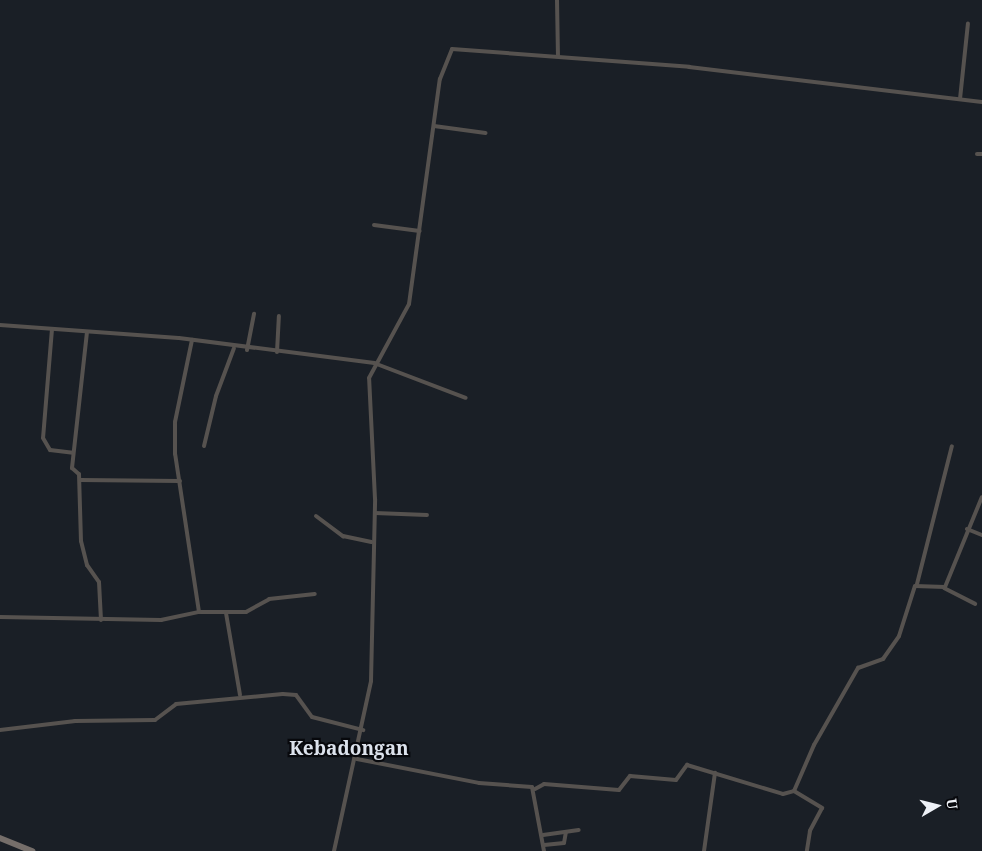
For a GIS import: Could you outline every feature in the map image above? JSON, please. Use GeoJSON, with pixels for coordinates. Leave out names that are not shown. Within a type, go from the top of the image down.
{"type":"FeatureCollection","features":[{"type":"Feature","properties":{"kind":"main road"},"geometry":{"type":"LineString","coordinates":[[0,838],[32,851]]}},
{"type":"Feature","properties":{"kind":"street"},"geometry":{"type":"LineString","coordinates":[[558,0],[558,55]]}},
{"type":"Feature","properties":{"kind":"street"},"geometry":{"type":"LineString","coordinates":[[960,99],[968,23]]}},
{"type":"Feature","properties":{"kind":"street"},"geometry":{"type":"LineString","coordinates":[[334,851],[363,730],[374,639],[371,542],[375,513],[368,411],[374,363],[409,304],[440,79],[452,49],[558,55],[982,102]]}},
{"type":"Feature","properties":{"kind":"street"},"geometry":{"type":"LineString","coordinates":[[434,126],[486,133]]}},
{"type":"Feature","properties":{"kind":"street"},"geometry":{"type":"LineString","coordinates":[[374,225],[420,231]]}},
{"type":"Feature","properties":{"kind":"street"},"geometry":{"type":"LineString","coordinates":[[247,350],[254,314]]}},
{"type":"Feature","properties":{"kind":"street"},"geometry":{"type":"LineString","coordinates":[[277,352],[279,316]]}},
{"type":"Feature","properties":{"kind":"street"},"geometry":{"type":"LineString","coordinates":[[0,325],[192,340],[247,350],[374,363],[466,398]]}},
{"type":"Feature","properties":{"kind":"street"},"geometry":{"type":"LineString","coordinates":[[52,329],[42,438],[50,450],[73,453]]}},
{"type":"Feature","properties":{"kind":"street"},"geometry":{"type":"LineString","coordinates":[[87,332],[72,468],[80,480],[81,542],[87,565],[99,582],[101,620]]}},
{"type":"Feature","properties":{"kind":"street"},"geometry":{"type":"LineString","coordinates":[[192,340],[175,422],[180,480],[199,612]]}},
{"type":"Feature","properties":{"kind":"street"},"geometry":{"type":"LineString","coordinates":[[204,446],[216,396],[234,348]]}},
{"type":"Feature","properties":{"kind":"street"},"geometry":{"type":"LineString","coordinates":[[794,791],[814,745],[858,668],[882,659],[900,636],[916,584],[952,446]]}},
{"type":"Feature","properties":{"kind":"street"},"geometry":{"type":"LineString","coordinates":[[80,480],[180,480]]}},
{"type":"Feature","properties":{"kind":"street"},"geometry":{"type":"LineString","coordinates":[[944,588],[967,529],[982,497]]}},
{"type":"Feature","properties":{"kind":"street"},"geometry":{"type":"LineString","coordinates":[[375,513],[427,515]]}},
{"type":"Feature","properties":{"kind":"street"},"geometry":{"type":"LineString","coordinates":[[316,516],[343,536],[371,542]]}},
{"type":"Feature","properties":{"kind":"street"},"geometry":{"type":"LineString","coordinates":[[967,529],[982,535]]}},
{"type":"Feature","properties":{"kind":"street"},"geometry":{"type":"LineString","coordinates":[[916,584],[944,588],[975,604]]}},
{"type":"Feature","properties":{"kind":"street"},"geometry":{"type":"LineString","coordinates":[[0,617],[161,620],[199,612],[226,614],[246,612],[270,599],[315,594]]}},
{"type":"Feature","properties":{"kind":"street"},"geometry":{"type":"LineString","coordinates":[[226,614],[240,695]]}},
{"type":"Feature","properties":{"kind":"street"},"geometry":{"type":"LineString","coordinates":[[0,730],[84,720],[154,720],[176,704],[240,695],[296,695],[312,717],[363,730]]}},
{"type":"Feature","properties":{"kind":"street"},"geometry":{"type":"LineString","coordinates":[[357,759],[479,783],[535,789],[544,784],[619,790],[630,776],[674,780],[686,765],[783,794],[794,791],[822,808],[810,831],[807,851]]}},
{"type":"Feature","properties":{"kind":"street"},"geometry":{"type":"LineString","coordinates":[[704,851],[715,773]]}},
{"type":"Feature","properties":{"kind":"street"},"geometry":{"type":"LineString","coordinates":[[535,789],[544,835],[544,851]]}},
{"type":"Feature","properties":{"kind":"street"},"geometry":{"type":"LineString","coordinates":[[544,835],[579,830]]}},
{"type":"Feature","properties":{"kind":"street"},"geometry":{"type":"LineString","coordinates":[[544,845],[564,842],[566,832]]}},
{"type":"Feature","properties":{"kind":"district","name":"Kebadongan"},"geometry":{"type":"Point","coordinates":[349,749]}}]}
